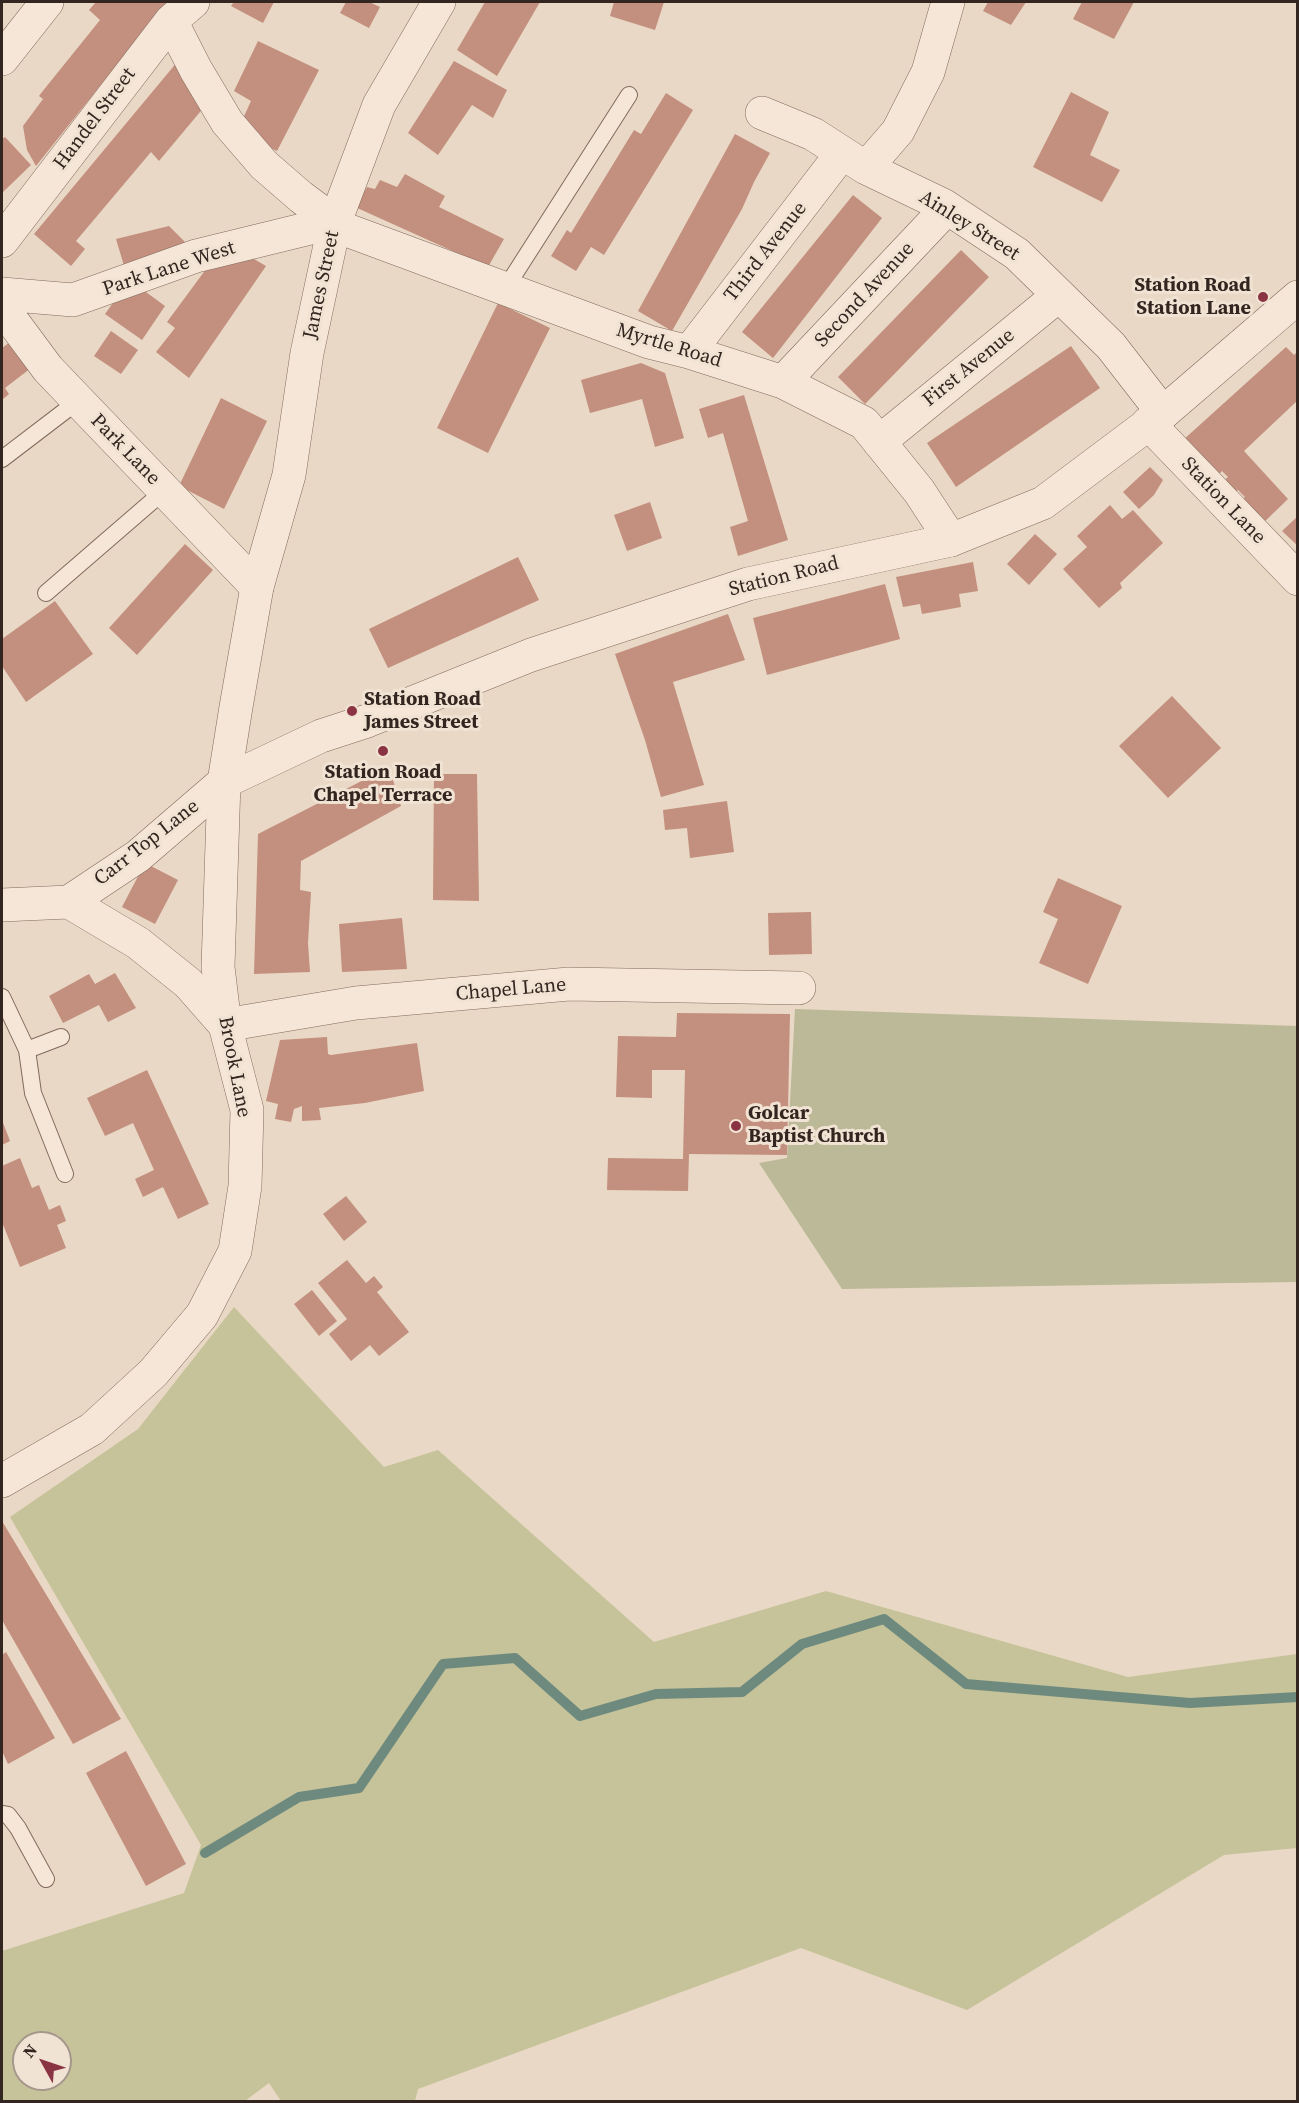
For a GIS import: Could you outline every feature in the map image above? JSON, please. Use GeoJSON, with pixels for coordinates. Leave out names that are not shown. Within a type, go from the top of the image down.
{"type":"FeatureCollection","features":[{"type":"Feature","properties":{"kind":"street"},"geometry":{"type":"LineString","coordinates":[[2,59],[47,2]]}},
{"type":"Feature","properties":{"kind":"street","name":"James Street"},"geometry":{"type":"LineString","coordinates":[[257,587],[289,475],[307,353],[335,222],[379,105],[439,2]]}},
{"type":"Feature","properties":{"kind":"street","name":"Third Avenue"},"geometry":{"type":"LineString","coordinates":[[689,352],[854,161],[898,131],[928,72],[948,2]]}},
{"type":"Feature","properties":{"kind":"street","name":"Myrtle Road"},"geometry":{"type":"LineString","coordinates":[[182,11],[196,70],[227,122],[264,165],[301,197],[344,229],[649,342],[689,352],[783,382],[864,423],[919,491],[951,540]]}},
{"type":"Feature","properties":{"kind":"street","name":"Handel Street"},"geometry":{"type":"LineString","coordinates":[[2,241],[182,11]]}},
{"type":"Feature","properties":{"kind":"street","name":"Ainley Street"},"geometry":{"type":"LineString","coordinates":[[762,113],[813,134],[854,161],[947,208],[1017,254],[1111,346],[1156,418]]}},
{"type":"Feature","properties":{"kind":"street","name":"Second Avenue"},"geometry":{"type":"LineString","coordinates":[[783,382],[947,208]]}},
{"type":"Feature","properties":{"kind":"street","name":"Park Lane West"},"geometry":{"type":"LineString","coordinates":[[2,294],[73,300],[196,256],[335,222]]}},
{"type":"Feature","properties":{"kind":"street","name":"First Avenue"},"geometry":{"type":"LineString","coordinates":[[879,442],[1059,295]]}},
{"type":"Feature","properties":{"kind":"street","name":"Station Road"},"geometry":{"type":"LineString","coordinates":[[224,782],[321,736],[367,721],[531,655],[748,584],[951,540],[1043,503],[1156,418],[1298,297]]}},
{"type":"Feature","properties":{"kind":"street","name":"Park Lane"},"geometry":{"type":"LineString","coordinates":[[2,307],[48,369],[257,587]]}},
{"type":"Feature","properties":{"kind":"street","name":"Station Lane"},"geometry":{"type":"LineString","coordinates":[[1156,418],[1298,579]]}},
{"type":"Feature","properties":{"kind":"street","name":"Brook Lane"},"geometry":{"type":"LineString","coordinates":[[2,1481],[92,1429],[153,1373],[202,1315],[235,1251],[245,1186],[247,1110],[225,1026],[218,967],[224,782],[257,587]]}},
{"type":"Feature","properties":{"kind":"street","name":"Carr Top Lane"},"geometry":{"type":"LineString","coordinates":[[224,782],[138,856],[69,902],[138,943],[188,983],[225,1026]]}},
{"type":"Feature","properties":{"kind":"street"},"geometry":{"type":"LineString","coordinates":[[2,905],[69,902]]}},
{"type":"Feature","properties":{"kind":"street","name":"Chapel Lane"},"geometry":{"type":"LineString","coordinates":[[225,1026],[356,1004],[569,984],[800,988]]}},
{"type":"Feature","properties":{"kind":"lane"},"geometry":{"type":"LineString","coordinates":[[505,289],[628,95]]}},
{"type":"Feature","properties":{"kind":"lane"},"geometry":{"type":"LineString","coordinates":[[2,459],[78,401]]}},
{"type":"Feature","properties":{"kind":"lane"},"geometry":{"type":"LineString","coordinates":[[46,593],[164,491]]}},
{"type":"Feature","properties":{"kind":"lane"},"geometry":{"type":"LineString","coordinates":[[2,997],[27,1050],[33,1093],[65,1174]]}},
{"type":"Feature","properties":{"kind":"lane"},"geometry":{"type":"LineString","coordinates":[[27,1050],[61,1037]]}},
{"type":"Feature","properties":{"kind":"lane"},"geometry":{"type":"LineString","coordinates":[[2,1814],[8,1815],[18,1828],[46,1879]]}},
{"type":"Feature","properties":{"kind":"shaded area"},"geometry":{"type":"Polygon","coordinates":[[[795,1009],[1297,1026],[1297,1282],[842,1289],[759,1163],[787,1158],[795,1009]]]}},
{"type":"Feature","properties":{"kind":"shaded area"},"geometry":{"type":"Polygon","coordinates":[[[234,1307],[384,1467],[438,1450],[654,1642],[826,1591],[1128,1677],[1297,1654],[1297,1848],[1224,1855],[967,2010],[801,1948],[418,2089],[415,2101],[281,2101],[269,2083],[245,2101],[2,2101],[2,1951],[184,1893],[201,1845],[10,1517],[138,1429],[234,1307]]]}},
{"type":"Feature","properties":{"kind":"building"},"geometry":{"type":"Polygon","coordinates":[[[96,2],[167,2],[36,166],[27,150],[23,126],[43,99],[39,96],[100,20],[89,10],[96,2]]]}},
{"type":"Feature","properties":{"kind":"building"},"geometry":{"type":"Polygon","coordinates":[[[234,2],[274,2],[263,23],[231,6],[234,2]]]}},
{"type":"Feature","properties":{"kind":"building"},"geometry":{"type":"Polygon","coordinates":[[[346,2],[369,2],[380,7],[369,28],[340,13],[346,2]]]}},
{"type":"Feature","properties":{"kind":"building"},"geometry":{"type":"Polygon","coordinates":[[[485,2],[540,2],[497,76],[457,50],[485,2]]]}},
{"type":"Feature","properties":{"kind":"building"},"geometry":{"type":"Polygon","coordinates":[[[614,2],[664,2],[655,30],[610,16],[614,2]]]}},
{"type":"Feature","properties":{"kind":"building"},"geometry":{"type":"Polygon","coordinates":[[[988,2],[1026,2],[1011,25],[983,11],[988,2]]]}},
{"type":"Feature","properties":{"kind":"building"},"geometry":{"type":"Polygon","coordinates":[[[1082,2],[1134,2],[1114,39],[1073,19],[1082,2]]]}},
{"type":"Feature","properties":{"kind":"building"},"geometry":{"type":"Polygon","coordinates":[[[258,41],[319,70],[277,151],[250,139],[240,125],[251,101],[234,91],[258,41]]]}},
{"type":"Feature","properties":{"kind":"building"},"geometry":{"type":"Polygon","coordinates":[[[178,61],[205,106],[159,161],[151,152],[76,241],[85,249],[71,266],[34,234],[178,61]]]}},
{"type":"Feature","properties":{"kind":"building"},"geometry":{"type":"Polygon","coordinates":[[[454,61],[507,90],[493,118],[472,105],[438,155],[408,133],[454,61]]]}},
{"type":"Feature","properties":{"kind":"building"},"geometry":{"type":"Polygon","coordinates":[[[1071,92],[1109,112],[1090,155],[1120,170],[1102,202],[1033,167],[1071,92]]]}},
{"type":"Feature","properties":{"kind":"building"},"geometry":{"type":"Polygon","coordinates":[[[666,93],[693,110],[604,255],[591,247],[576,271],[551,256],[567,230],[571,233],[634,130],[641,134],[666,93]]]}},
{"type":"Feature","properties":{"kind":"building"},"geometry":{"type":"Polygon","coordinates":[[[735,134],[770,153],[742,209],[672,331],[638,311],[735,134]]]}},
{"type":"Feature","properties":{"kind":"building"},"geometry":{"type":"Polygon","coordinates":[[[5,137],[31,165],[2,193],[2,139],[5,137]]]}},
{"type":"Feature","properties":{"kind":"building"},"geometry":{"type":"Polygon","coordinates":[[[405,174],[445,196],[439,207],[504,239],[488,267],[355,207],[367,187],[375,189],[380,180],[397,187],[405,174]]]}},
{"type":"Feature","properties":{"kind":"building"},"geometry":{"type":"Polygon","coordinates":[[[853,195],[882,218],[773,358],[742,332],[853,195]]]}},
{"type":"Feature","properties":{"kind":"building"},"geometry":{"type":"Polygon","coordinates":[[[169,226],[191,248],[125,269],[116,239],[169,226]]]}},
{"type":"Feature","properties":{"kind":"building"},"geometry":{"type":"Polygon","coordinates":[[[961,250],[989,277],[865,404],[838,377],[961,250]]]}},
{"type":"Feature","properties":{"kind":"building"},"geometry":{"type":"Polygon","coordinates":[[[240,251],[266,266],[189,378],[156,352],[175,328],[167,322],[212,261],[240,251]]]}},
{"type":"Feature","properties":{"kind":"building"},"geometry":{"type":"Polygon","coordinates":[[[139,287],[165,306],[142,340],[105,314],[123,289],[139,287]]]}},
{"type":"Feature","properties":{"kind":"building"},"geometry":{"type":"Polygon","coordinates":[[[498,303],[550,328],[488,453],[437,428],[498,303]]]}},
{"type":"Feature","properties":{"kind":"building"},"geometry":{"type":"Polygon","coordinates":[[[111,331],[138,350],[121,374],[94,356],[111,331]]]}},
{"type":"Feature","properties":{"kind":"building"},"geometry":{"type":"Polygon","coordinates":[[[10,342],[31,368],[5,388],[9,394],[2,400],[2,348],[10,342]]]}},
{"type":"Feature","properties":{"kind":"building"},"geometry":{"type":"Polygon","coordinates":[[[1071,346],[1100,388],[956,487],[927,443],[1071,346]]]}},
{"type":"Feature","properties":{"kind":"building"},"geometry":{"type":"Polygon","coordinates":[[[1286,347],[1294,355],[1298,351],[1298,400],[1244,451],[1288,499],[1259,527],[1238,503],[1245,497],[1238,490],[1231,496],[1220,484],[1228,477],[1222,471],[1215,478],[1182,441],[1286,347]]]}},
{"type":"Feature","properties":{"kind":"building"},"geometry":{"type":"Polygon","coordinates":[[[641,363],[665,373],[684,438],[655,447],[642,399],[590,413],[581,380],[641,363]]]}},
{"type":"Feature","properties":{"kind":"building"},"geometry":{"type":"Polygon","coordinates":[[[744,395],[788,540],[738,556],[730,527],[748,521],[723,433],[708,438],[699,409],[744,395]]]}},
{"type":"Feature","properties":{"kind":"building"},"geometry":{"type":"Polygon","coordinates":[[[221,398],[267,421],[224,509],[179,486],[221,398]]]}},
{"type":"Feature","properties":{"kind":"building"},"geometry":{"type":"Polygon","coordinates":[[[1150,467],[1163,480],[1154,495],[1139,509],[1123,492],[1150,467]]]}},
{"type":"Feature","properties":{"kind":"building"},"geometry":{"type":"Polygon","coordinates":[[[650,502],[662,538],[627,551],[614,515],[650,502]]]}},
{"type":"Feature","properties":{"kind":"building"},"geometry":{"type":"Polygon","coordinates":[[[1110,505],[1122,519],[1133,510],[1163,543],[1120,583],[1122,588],[1099,608],[1063,569],[1087,547],[1077,536],[1110,505]]]}},
{"type":"Feature","properties":{"kind":"building"},"geometry":{"type":"Polygon","coordinates":[[[1298,516],[1298,546],[1282,531],[1298,516]]]}},
{"type":"Feature","properties":{"kind":"building"},"geometry":{"type":"Polygon","coordinates":[[[1035,534],[1057,554],[1029,585],[1007,564],[1035,534]]]}},
{"type":"Feature","properties":{"kind":"building"},"geometry":{"type":"Polygon","coordinates":[[[185,544],[213,570],[137,655],[109,628],[185,544]]]}},
{"type":"Feature","properties":{"kind":"building"},"geometry":{"type":"Polygon","coordinates":[[[518,557],[539,600],[388,668],[369,629],[518,557]]]}},
{"type":"Feature","properties":{"kind":"building"},"geometry":{"type":"Polygon","coordinates":[[[973,562],[978,591],[959,594],[961,607],[922,614],[920,604],[903,607],[896,577],[973,562]]]}},
{"type":"Feature","properties":{"kind":"building"},"geometry":{"type":"Polygon","coordinates":[[[885,584],[900,639],[767,675],[753,618],[885,584]]]}},
{"type":"Feature","properties":{"kind":"building"},"geometry":{"type":"Polygon","coordinates":[[[55,601],[93,654],[26,702],[2,666],[2,639],[55,601]]]}},
{"type":"Feature","properties":{"kind":"building"},"geometry":{"type":"Polygon","coordinates":[[[728,614],[745,660],[673,682],[704,785],[661,797],[645,740],[615,654],[728,614]]]}},
{"type":"Feature","properties":{"kind":"building"},"geometry":{"type":"Polygon","coordinates":[[[1172,696],[1221,748],[1168,798],[1119,746],[1172,696]]]}},
{"type":"Feature","properties":{"kind":"building"},"geometry":{"type":"Polygon","coordinates":[[[389,767],[401,806],[301,861],[300,890],[311,892],[308,943],[310,972],[254,974],[258,834],[389,767]]]}},
{"type":"Feature","properties":{"kind":"building"},"geometry":{"type":"Polygon","coordinates":[[[434,774],[477,774],[479,901],[433,900],[434,774]]]}},
{"type":"Feature","properties":{"kind":"building"},"geometry":{"type":"Polygon","coordinates":[[[727,801],[734,852],[690,858],[687,828],[665,830],[663,810],[727,801]]]}},
{"type":"Feature","properties":{"kind":"building"},"geometry":{"type":"Polygon","coordinates":[[[145,863],[178,880],[155,924],[122,907],[145,863]]]}},
{"type":"Feature","properties":{"kind":"building"},"geometry":{"type":"Polygon","coordinates":[[[1058,878],[1122,906],[1088,984],[1039,963],[1058,919],[1043,912],[1058,878]]]}},
{"type":"Feature","properties":{"kind":"building"},"geometry":{"type":"Polygon","coordinates":[[[811,912],[812,954],[769,955],[768,913],[811,912]]]}},
{"type":"Feature","properties":{"kind":"building"},"geometry":{"type":"Polygon","coordinates":[[[402,918],[407,969],[342,972],[339,924],[402,918]]]}},
{"type":"Feature","properties":{"kind":"building"},"geometry":{"type":"Polygon","coordinates":[[[115,973],[136,1008],[108,1022],[99,1005],[63,1023],[49,996],[89,974],[95,984],[115,973]]]}},
{"type":"Feature","properties":{"kind":"building","name":"Golcar Baptist Church"},"geometry":{"type":"Polygon","coordinates":[[[677,1013],[790,1014],[787,1155],[689,1154],[688,1191],[607,1190],[608,1158],[683,1159],[685,1070],[652,1070],[652,1098],[616,1097],[618,1036],[676,1037],[677,1013]]]}},
{"type":"Feature","properties":{"kind":"building"},"geometry":{"type":"Polygon","coordinates":[[[327,1037],[328,1054],[331,1055],[417,1043],[424,1091],[365,1103],[319,1108],[321,1120],[302,1121],[302,1106],[294,1109],[291,1122],[275,1119],[278,1104],[266,1101],[280,1040],[327,1037]]]}},
{"type":"Feature","properties":{"kind":"building"},"geometry":{"type":"Polygon","coordinates":[[[147,1070],[209,1204],[178,1219],[163,1187],[143,1197],[135,1179],[154,1170],[133,1123],[105,1136],[87,1098],[147,1070]]]}},
{"type":"Feature","properties":{"kind":"building"},"geometry":{"type":"Polygon","coordinates":[[[2,1120],[10,1141],[2,1145],[2,1120]]]}},
{"type":"Feature","properties":{"kind":"building"},"geometry":{"type":"Polygon","coordinates":[[[20,1158],[32,1188],[39,1185],[49,1210],[60,1205],[66,1221],[57,1225],[66,1248],[20,1267],[2,1222],[2,1166],[20,1158]]]}},
{"type":"Feature","properties":{"kind":"building"},"geometry":{"type":"Polygon","coordinates":[[[346,1196],[367,1222],[344,1241],[323,1214],[346,1196]]]}},
{"type":"Feature","properties":{"kind":"building"},"geometry":{"type":"Polygon","coordinates":[[[347,1260],[366,1283],[374,1276],[383,1287],[377,1292],[409,1332],[379,1356],[370,1345],[351,1361],[329,1334],[347,1319],[318,1283],[347,1260]]]}},
{"type":"Feature","properties":{"kind":"building"},"geometry":{"type":"Polygon","coordinates":[[[312,1290],[337,1321],[319,1336],[294,1304],[312,1290]]]}},
{"type":"Feature","properties":{"kind":"building"},"geometry":{"type":"Polygon","coordinates":[[[2,1521],[121,1719],[73,1744],[2,1620],[2,1521]]]}},
{"type":"Feature","properties":{"kind":"building"},"geometry":{"type":"Polygon","coordinates":[[[6,1652],[55,1738],[8,1764],[2,1751],[2,1655],[6,1652]]]}},
{"type":"Feature","properties":{"kind":"building"},"geometry":{"type":"Polygon","coordinates":[[[126,1751],[186,1864],[146,1886],[86,1773],[126,1751]]]}},
{"type":"Feature","properties":{"kind":"waterway"},"geometry":{"type":"LineString","coordinates":[[205,1853],[299,1797],[359,1788],[443,1664],[515,1658],[580,1716],[656,1694],[742,1692],[802,1644],[884,1619],[966,1684],[1190,1703],[1298,1697]]}},
{"type":"Feature","properties":{"kind":"place","name":"Station Road Station Lane"},"geometry":{"type":"Point","coordinates":[1263,297]}},
{"type":"Feature","properties":{"kind":"place","name":"Station Road James Street"},"geometry":{"type":"Point","coordinates":[352,711]}},
{"type":"Feature","properties":{"kind":"place","name":"Station Road Chapel Terrace"},"geometry":{"type":"Point","coordinates":[383,751]}},
{"type":"Feature","properties":{"kind":"place","name":"Golcar Baptist Church"},"geometry":{"type":"Point","coordinates":[736,1126]}}]}
